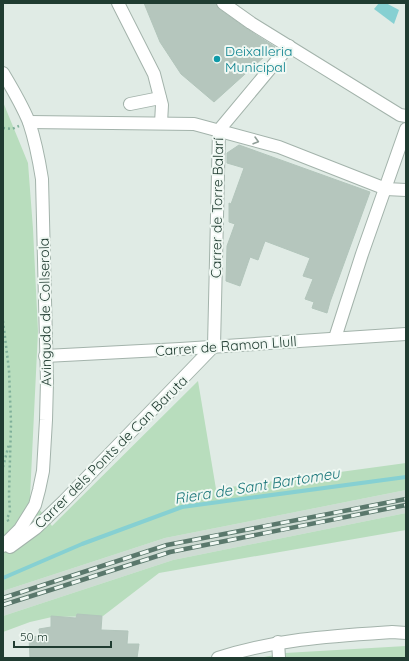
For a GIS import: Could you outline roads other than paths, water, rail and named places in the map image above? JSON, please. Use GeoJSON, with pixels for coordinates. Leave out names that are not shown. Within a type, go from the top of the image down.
{"type":"FeatureCollection","features":[{"type":"Feature","properties":{"kind":"street"},"geometry":{"type":"LineString","coordinates":[[118,3],[154,74],[162,105],[161,123]]}},
{"type":"Feature","properties":{"kind":"street"},"geometry":{"type":"LineString","coordinates":[[223,3],[236,13],[400,115],[406,116]]}},
{"type":"Feature","properties":{"kind":"street","name":"Carrer de Torre Balarí"},"geometry":{"type":"LineString","coordinates":[[214,346],[219,130],[289,46]]}},
{"type":"Feature","properties":{"kind":"street","name":"Avinguda de Collserola"},"geometry":{"type":"LineString","coordinates":[[3,73],[19,101],[28,122],[40,164],[42,179],[46,420],[43,471],[34,505],[20,529],[3,546]]}},
{"type":"Feature","properties":{"kind":"street"},"geometry":{"type":"LineString","coordinates":[[130,104],[160,98]]}},
{"type":"Feature","properties":{"kind":"street"},"geometry":{"type":"LineString","coordinates":[[28,122],[194,124],[279,147],[386,189],[406,190]]}},
{"type":"Feature","properties":{"kind":"street"},"geometry":{"type":"LineString","coordinates":[[335,338],[362,254],[406,129]]}},
{"type":"Feature","properties":{"kind":"street","name":"Carrer de Ramon Llull"},"geometry":{"type":"LineString","coordinates":[[45,356],[406,334]]}},
{"type":"Feature","properties":{"kind":"street","name":"Carrer dels Ponts de Can Baruta"},"geometry":{"type":"LineString","coordinates":[[3,550],[13,546],[36,528],[214,346]]}},
{"type":"Feature","properties":{"kind":"street"},"geometry":{"type":"LineString","coordinates":[[218,658],[239,651],[278,642],[368,634],[406,633]]}},
{"type":"Feature","properties":{"kind":"street"},"geometry":{"type":"LineString","coordinates":[[278,642],[279,658]]}},
{"type":"Feature","properties":{"kind":"water"},"geometry":{"type":"Polygon","coordinates":[[[379,3],[386,3],[399,10],[394,24],[374,9],[379,3]]]}},
{"type":"Feature","properties":{"kind":"waterway","name":"Riera de Sant Bartomeu"},"geometry":{"type":"LineString","coordinates":[[3,578],[82,544],[182,507],[406,477]]}},
{"type":"Feature","properties":{"kind":"railway"},"geometry":{"type":"LineString","coordinates":[[3,598],[167,545],[406,499]]}},
{"type":"Feature","properties":{"kind":"railway"},"geometry":{"type":"LineString","coordinates":[[3,605],[170,552],[406,505]]}},
{"type":"Feature","properties":{"kind":"place","name":"Deixalleria Municipal"},"geometry":{"type":"Point","coordinates":[217,59]}}]}
